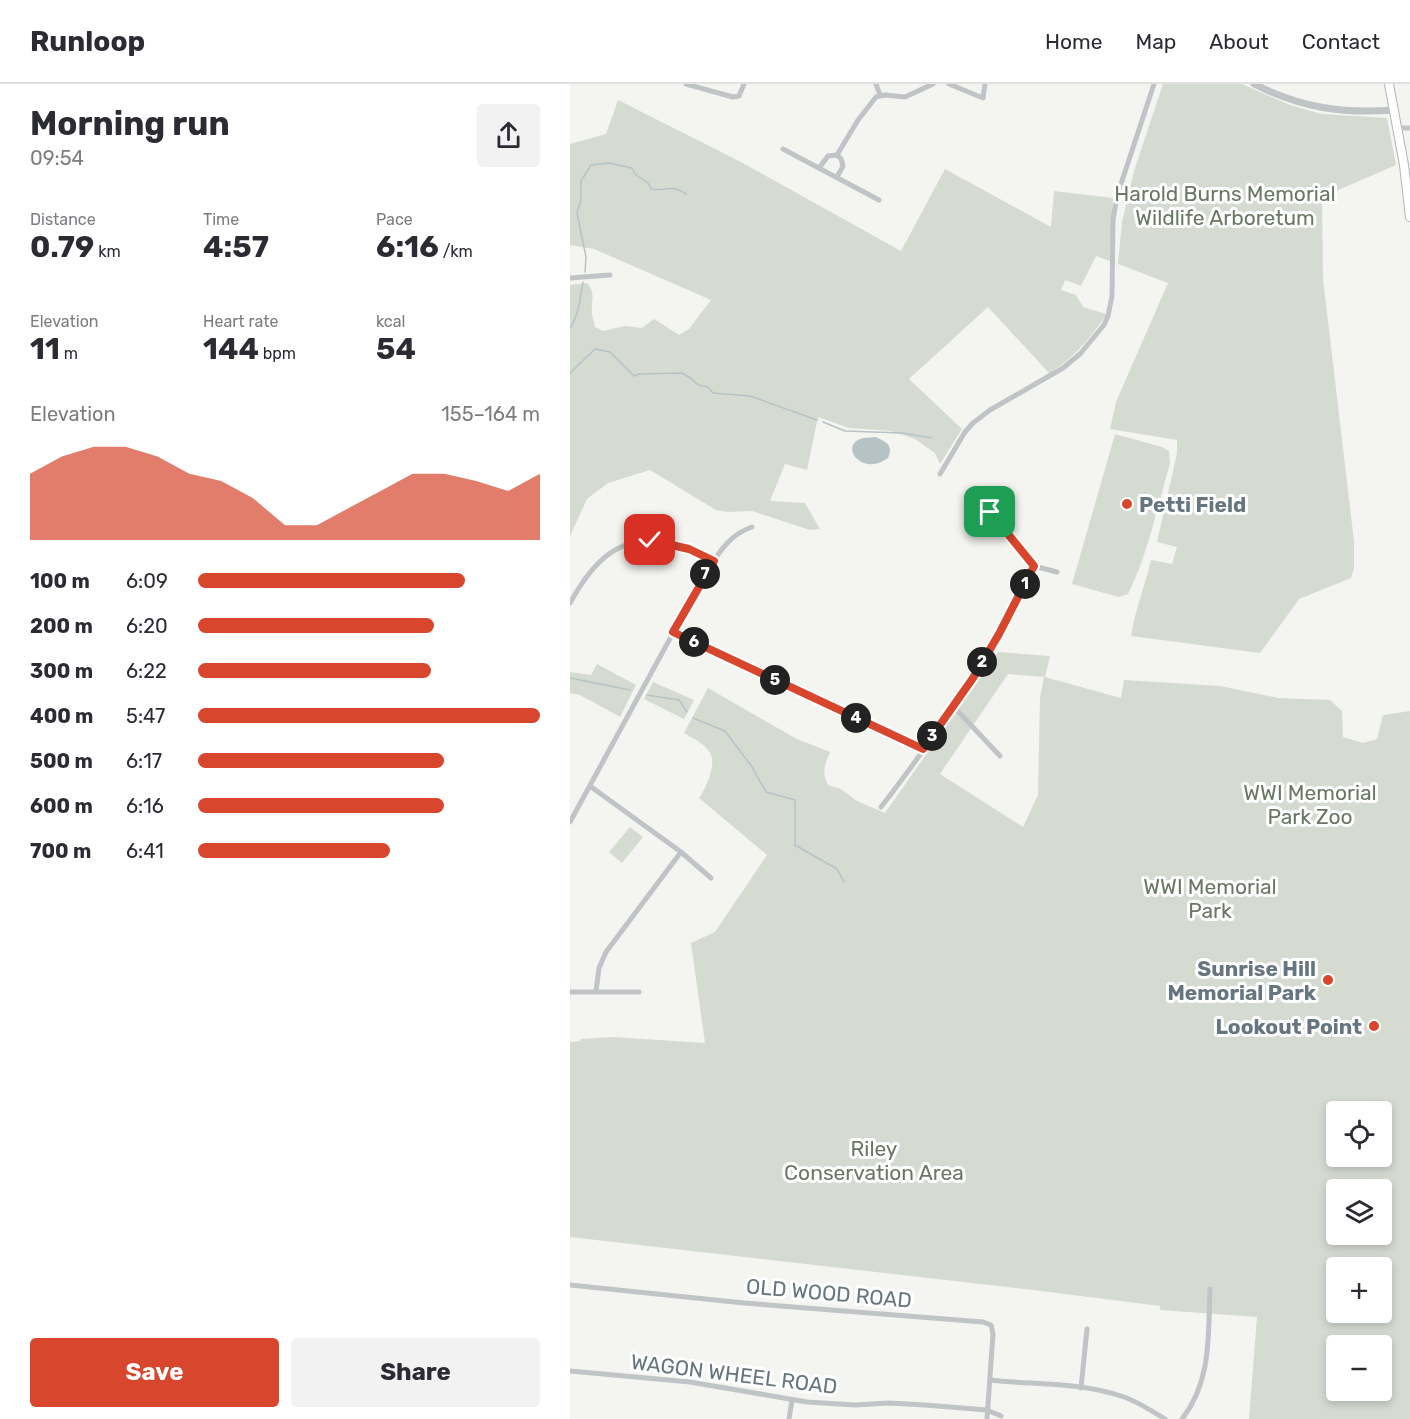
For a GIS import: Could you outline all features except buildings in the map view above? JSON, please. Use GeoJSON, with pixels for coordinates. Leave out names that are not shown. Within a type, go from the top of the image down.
{"type":"FeatureCollection","features":[{"type":"Feature","properties":{"kind":"main road"},"geometry":{"type":"LineString","coordinates":[[1389,84],[1407,182],[1410,217]]}},
{"type":"Feature","properties":{"kind":"street"},"geometry":{"type":"LineString","coordinates":[[686,84],[733,97],[739,96],[744,84]]}},
{"type":"Feature","properties":{"kind":"street"},"geometry":{"type":"LineString","coordinates":[[876,84],[880,95]]}},
{"type":"Feature","properties":{"kind":"street"},"geometry":{"type":"LineString","coordinates":[[837,155],[872,100],[880,95],[905,97],[933,84]]}},
{"type":"Feature","properties":{"kind":"street"},"geometry":{"type":"LineString","coordinates":[[949,84],[983,98],[985,84]]}},
{"type":"Feature","properties":{"kind":"street"},"geometry":{"type":"LineString","coordinates":[[940,474],[961,438],[973,423],[990,410],[1064,368],[1080,354],[1104,326],[1112,296],[1113,220],[1117,196],[1154,84]]}},
{"type":"Feature","properties":{"kind":"street"},"geometry":{"type":"LineString","coordinates":[[1254,84],[1298,103],[1323,108],[1395,110]]}},
{"type":"Feature","properties":{"kind":"street"},"geometry":{"type":"LineString","coordinates":[[1398,128],[1410,128]]}},
{"type":"Feature","properties":{"kind":"street"},"geometry":{"type":"LineString","coordinates":[[783,149],[879,200]]}},
{"type":"Feature","properties":{"kind":"street"},"geometry":{"type":"LineString","coordinates":[[819,168],[828,156],[837,155]]}},
{"type":"Feature","properties":{"kind":"street"},"geometry":{"type":"LineString","coordinates":[[837,155],[843,166],[837,177]]}},
{"type":"Feature","properties":{"kind":"street"},"geometry":{"type":"LineString","coordinates":[[570,278],[610,275]]}},
{"type":"Feature","properties":{"kind":"street"},"geometry":{"type":"LineString","coordinates":[[978,510],[990,512],[1034,566],[1057,572]]}},
{"type":"Feature","properties":{"kind":"street"},"geometry":{"type":"LineString","coordinates":[[570,822],[714,561],[728,541],[739,531],[752,527]]}},
{"type":"Feature","properties":{"kind":"street"},"geometry":{"type":"LineString","coordinates":[[570,603],[584,579],[597,563],[614,550],[629,544],[650,540],[689,549],[714,561]]}},
{"type":"Feature","properties":{"kind":"street"},"geometry":{"type":"LineString","coordinates":[[881,807],[909,771],[973,678],[1034,566]]}},
{"type":"Feature","properties":{"kind":"street"},"geometry":{"type":"LineString","coordinates":[[673,632],[923,749]]}},
{"type":"Feature","properties":{"kind":"street"},"geometry":{"type":"LineString","coordinates":[[953,706],[1000,756]]}},
{"type":"Feature","properties":{"kind":"street"},"geometry":{"type":"LineString","coordinates":[[590,786],[681,852],[711,878]]}},
{"type":"Feature","properties":{"kind":"street"},"geometry":{"type":"LineString","coordinates":[[596,991],[599,968],[606,952],[681,852]]}},
{"type":"Feature","properties":{"kind":"street"},"geometry":{"type":"LineString","coordinates":[[570,992],[639,992]]}},
{"type":"Feature","properties":{"kind":"street","name":"OLD WOOD ROAD"},"geometry":{"type":"LineString","coordinates":[[570,1285],[991,1325],[993,1334],[987,1419]]}},
{"type":"Feature","properties":{"kind":"street"},"geometry":{"type":"LineString","coordinates":[[1182,1419],[1196,1398],[1205,1371],[1210,1289]]}},
{"type":"Feature","properties":{"kind":"street"},"geometry":{"type":"LineString","coordinates":[[1081,1388],[1088,1329]]}},
{"type":"Feature","properties":{"kind":"street","name":"WAGON WHEEL ROAD"},"geometry":{"type":"LineString","coordinates":[[570,1371],[690,1382],[792,1400],[855,1405],[898,1403],[987,1410],[1001,1416]]}},
{"type":"Feature","properties":{"kind":"street"},"geometry":{"type":"LineString","coordinates":[[990,1380],[1081,1388],[1126,1397],[1165,1419]]}},
{"type":"Feature","properties":{"kind":"street"},"geometry":{"type":"LineString","coordinates":[[789,1419],[792,1400]]}},
{"type":"Feature","properties":{"kind":"green space","name":"Harold Burns Memorial Wildlife Arboretum"},"geometry":{"type":"Polygon","coordinates":[[[1163,84],[1242,84],[1290,105],[1322,114],[1387,118],[1396,165],[1322,197],[1323,279],[1354,541],[1354,568],[1351,578],[1299,599],[1260,653],[1131,636],[1151,560],[1172,564],[1177,547],[1157,542],[1177,453],[1177,440],[1110,429],[1116,402],[1168,283],[1118,264],[1122,222],[1134,171],[1163,84]]]}},
{"type":"Feature","properties":{"kind":"green space"},"geometry":{"type":"Polygon","coordinates":[[[618,100],[739,161],[901,251],[945,169],[1051,227],[1054,191],[1113,198],[1110,261],[1096,256],[1081,286],[1065,280],[1061,290],[1076,295],[1083,307],[1106,314],[1105,317],[1080,348],[1049,373],[988,307],[909,379],[962,429],[940,464],[935,453],[915,439],[891,431],[849,428],[818,417],[807,470],[785,464],[770,501],[805,503],[820,529],[810,530],[752,511],[716,510],[650,470],[608,483],[587,499],[570,536],[570,285],[587,283],[590,287],[595,327],[603,331],[625,326],[642,328],[654,319],[679,335],[689,329],[711,300],[594,249],[570,245],[570,144],[606,134],[618,100]]]}},
{"type":"Feature","properties":{"kind":"green space","name":"Petti Field"},"geometry":{"type":"Polygon","coordinates":[[[1115,434],[1162,447],[1169,451],[1170,464],[1152,530],[1135,579],[1128,594],[1119,597],[1072,584],[1115,434]]]}},
{"type":"Feature","properties":{"kind":"green space"},"geometry":{"type":"Polygon","coordinates":[[[998,652],[1050,656],[1045,677],[1121,698],[1124,680],[1220,686],[1278,698],[1330,700],[1342,711],[1343,737],[1363,743],[1377,739],[1383,715],[1410,711],[1410,1419],[1249,1419],[1257,1317],[1160,1310],[1160,1306],[1033,1290],[570,1237],[570,1042],[613,1037],[705,1043],[691,943],[715,932],[767,855],[699,798],[710,776],[712,758],[705,747],[684,733],[708,688],[795,738],[830,752],[824,772],[828,785],[841,789],[857,801],[885,813],[998,652]],[[1008,674],[940,774],[1023,827],[1038,795],[1040,697],[1044,677],[1008,674]]]}},
{"type":"Feature","properties":{"kind":"green space"},"geometry":{"type":"Polygon","coordinates":[[[597,664],[636,685],[620,717],[580,695],[570,693],[570,672],[591,675],[597,664]]]}},
{"type":"Feature","properties":{"kind":"green space"},"geometry":{"type":"Polygon","coordinates":[[[653,682],[694,700],[684,719],[644,699],[653,682]]]}},
{"type":"Feature","properties":{"kind":"green space"},"geometry":{"type":"Polygon","coordinates":[[[630,827],[643,837],[622,863],[609,852],[630,827]]]}},
{"type":"Feature","properties":{"kind":"shaded area"},"geometry":{"type":"Polygon","coordinates":[[[875,437],[888,444],[890,454],[888,458],[879,463],[870,464],[857,459],[853,454],[854,443],[862,438],[875,437]]]}},
{"type":"Feature","properties":{"kind":"waterway"},"geometry":{"type":"LineString","coordinates":[[585,272],[586,257],[577,213],[581,200],[581,181],[591,165],[609,163],[632,168],[636,175],[648,183],[651,189],[672,188],[686,194]]}},
{"type":"Feature","properties":{"kind":"waterway"},"geometry":{"type":"LineString","coordinates":[[570,328],[577,312],[583,282]]}},
{"type":"Feature","properties":{"kind":"waterway"},"geometry":{"type":"LineString","coordinates":[[570,373],[595,349],[610,352],[634,376],[682,373],[698,385],[708,387],[713,393],[750,396],[817,420]]}},
{"type":"Feature","properties":{"kind":"waterway"},"geometry":{"type":"LineString","coordinates":[[823,422],[845,431],[902,433],[932,438]]}},
{"type":"Feature","properties":{"kind":"waterway"},"geometry":{"type":"LineString","coordinates":[[570,678],[630,690]]}},
{"type":"Feature","properties":{"kind":"waterway"},"geometry":{"type":"LineString","coordinates":[[647,695],[679,700],[687,712]]}},
{"type":"Feature","properties":{"kind":"waterway"},"geometry":{"type":"LineString","coordinates":[[693,718],[725,731],[752,767],[766,792],[795,800],[795,845],[837,869],[844,882]]}},
{"type":"Feature","properties":{"kind":"place","name":"Petti Field"},"geometry":{"type":"Point","coordinates":[1127,504]}},
{"type":"Feature","properties":{"kind":"place","name":"Sunrise Hill Memorial Park"},"geometry":{"type":"Point","coordinates":[1328,980]}},
{"type":"Feature","properties":{"kind":"place","name":"Lookout Point"},"geometry":{"type":"Point","coordinates":[1374,1026]}},
{"type":"Feature","properties":{"kind":"route"},"geometry":{"type":"LineString","coordinates":[[650,540],[689,549],[714,561],[673,632],[923,749],[973,678],[1034,566],[990,512]]}},
{"type":"Feature","properties":{"kind":"park label","name":"WWI Memorial Park Zoo"},"geometry":{"type":"Point","coordinates":[1310,804]}},
{"type":"Feature","properties":{"kind":"park label","name":"WWI Memorial Park"},"geometry":{"type":"Point","coordinates":[1210,898]}},
{"type":"Feature","properties":{"kind":"park label","name":"Riley Conservation Area"},"geometry":{"type":"Point","coordinates":[874,1160]}}]}
